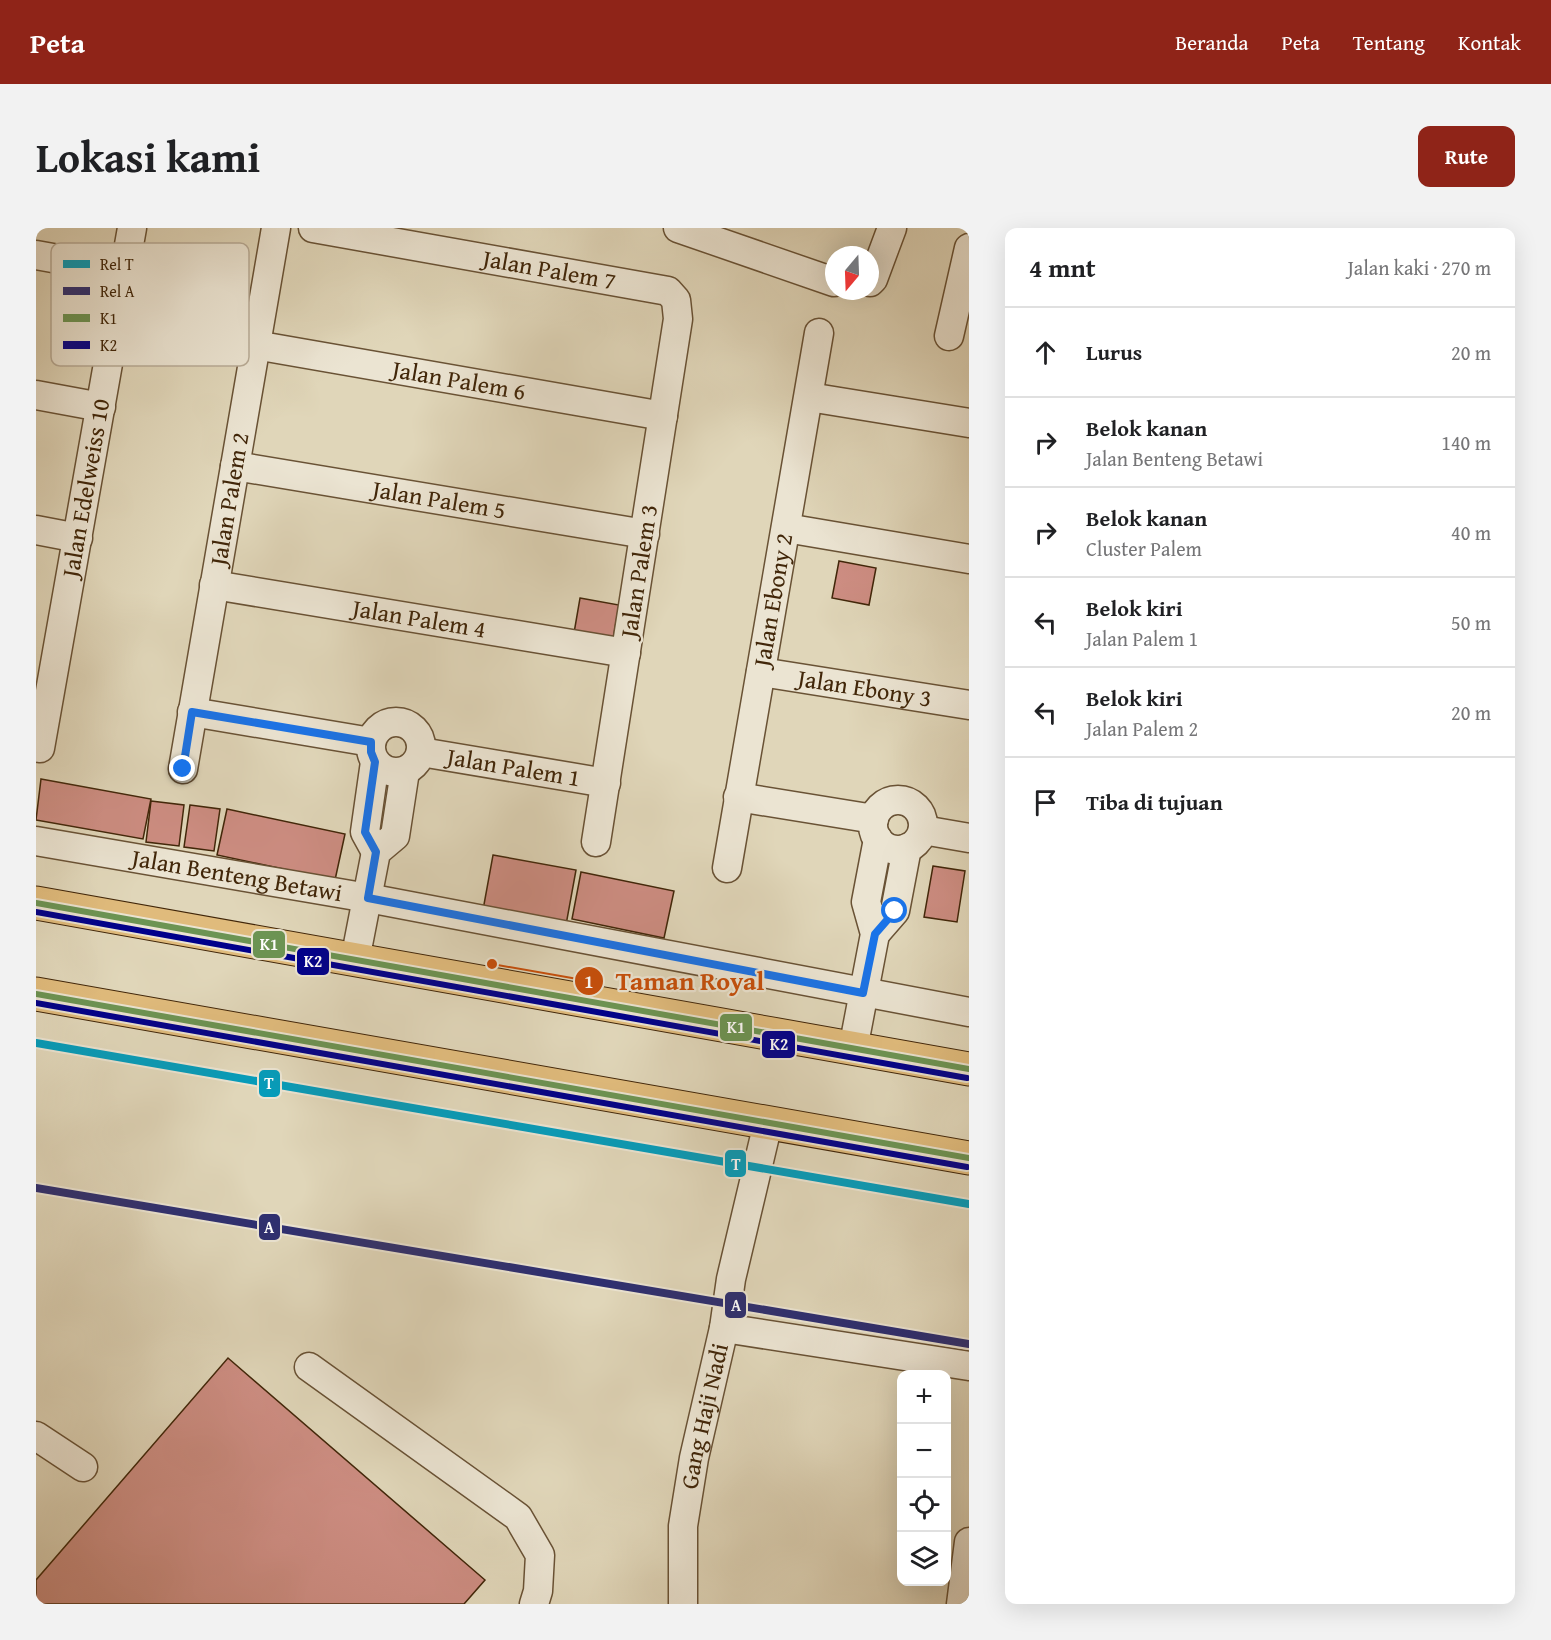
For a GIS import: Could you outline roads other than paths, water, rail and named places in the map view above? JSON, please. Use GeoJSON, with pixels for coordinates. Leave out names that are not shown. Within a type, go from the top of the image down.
{"type":"FeatureCollection","features":[{"type":"Feature","properties":{"kind":"main road"},"geometry":{"type":"LineString","coordinates":[[36,903],[969,1069]]}},
{"type":"Feature","properties":{"kind":"main road"},"geometry":{"type":"LineString","coordinates":[[36,994],[969,1158]]}},
{"type":"Feature","properties":{"kind":"street","name":"Jalan Edelweiss 10"},"geometry":{"type":"LineString","coordinates":[[130,243],[132,228]]}},
{"type":"Feature","properties":{"kind":"street","name":"Jalan Palem 2"},"geometry":{"type":"LineString","coordinates":[[183,769],[276,228]]}},
{"type":"Feature","properties":{"kind":"street","name":"Jalan Palem 7"},"geometry":{"type":"LineString","coordinates":[[313,228],[407,236],[668,291],[676,300]]}},
{"type":"Feature","properties":{"kind":"street"},"geometry":{"type":"LineString","coordinates":[[678,228],[825,279]]}},
{"type":"Feature","properties":{"kind":"street"},"geometry":{"type":"LineString","coordinates":[[879,263],[892,228]]}},
{"type":"Feature","properties":{"kind":"street"},"geometry":{"type":"LineString","coordinates":[[949,336],[965,281],[969,248]]}},
{"type":"Feature","properties":{"kind":"street"},"geometry":{"type":"LineString","coordinates":[[36,255],[51,258]]}},
{"type":"Feature","properties":{"kind":"street","name":"Jalan Palem 3"},"geometry":{"type":"LineString","coordinates":[[596,842],[678,319],[676,300]]}},
{"type":"Feature","properties":{"kind":"street","name":"Jalan Ebony 2"},"geometry":{"type":"LineString","coordinates":[[727,868],[819,333]]}},
{"type":"Feature","properties":{"kind":"street","name":"Jalan Palem 6"},"geometry":{"type":"LineString","coordinates":[[255,345],[663,416]]}},
{"type":"Feature","properties":{"kind":"street","name":"Jalan Edelweiss 10"},"geometry":{"type":"LineString","coordinates":[[40,748],[44,684],[78,538],[108,366]]}},
{"type":"Feature","properties":{"kind":"street"},"geometry":{"type":"LineString","coordinates":[[36,395],[100,407]]}},
{"type":"Feature","properties":{"kind":"street"},"geometry":{"type":"LineString","coordinates":[[809,397],[969,423]]}},
{"type":"Feature","properties":{"kind":"street","name":"Jalan Palem 5"},"geometry":{"type":"LineString","coordinates":[[235,466],[645,534]]}},
{"type":"Feature","properties":{"kind":"street"},"geometry":{"type":"LineString","coordinates":[[786,528],[969,560]]}},
{"type":"Feature","properties":{"kind":"street"},"geometry":{"type":"LineString","coordinates":[[36,530],[78,538]]}},
{"type":"Feature","properties":{"kind":"street","name":"Jalan Palem 4"},"geometry":{"type":"LineString","coordinates":[[214,585],[626,652]]}},
{"type":"Feature","properties":{"kind":"street","name":"Jalan Ebony 3"},"geometry":{"type":"LineString","coordinates":[[761,672],[969,705]]}},
{"type":"Feature","properties":{"kind":"street"},"geometry":{"type":"LineString","coordinates":[[192,712],[373,752],[384,769],[394,773],[413,762]]}},
{"type":"Feature","properties":{"kind":"street"},"geometry":{"type":"LineString","coordinates":[[355,960],[376,852],[365,832],[377,730],[388,723],[401,723],[413,729],[420,739],[395,836],[376,852]]}},
{"type":"Feature","properties":{"kind":"street","name":"Jalan Palem 1"},"geometry":{"type":"LineString","coordinates":[[413,762],[606,783]]}},
{"type":"Feature","properties":{"kind":"street"},"geometry":{"type":"LineString","coordinates":[[738,797],[876,829],[886,847],[896,850],[915,839],[969,838]]}},
{"type":"Feature","properties":{"kind":"street"},"geometry":{"type":"LineString","coordinates":[[853,1048],[875,934],[866,902],[879,808],[890,800],[904,800],[915,806],[922,816],[895,911],[875,934]]}},
{"type":"Feature","properties":{"kind":"street","name":"Jalan Benteng Betawi"},"geometry":{"type":"LineString","coordinates":[[36,841],[368,898],[969,1012]]}},
{"type":"Feature","properties":{"kind":"street","name":"Gang Haji Nadi"},"geometry":{"type":"LineString","coordinates":[[683,1604],[683,1526],[694,1458],[724,1328],[731,1280],[768,1123]]}},
{"type":"Feature","properties":{"kind":"street"},"geometry":{"type":"LineString","coordinates":[[724,1328],[969,1366]]}},
{"type":"Feature","properties":{"kind":"street"},"geometry":{"type":"LineString","coordinates":[[309,1367],[518,1517],[540,1555],[538,1592],[534,1604]]}},
{"type":"Feature","properties":{"kind":"street"},"geometry":{"type":"LineString","coordinates":[[36,1436],[83,1467]]}},
{"type":"Feature","properties":{"kind":"street"},"geometry":{"type":"LineString","coordinates":[[961,1604],[969,1542]]}},
{"type":"Feature","properties":{"kind":"rail line","name":"T"},"geometry":{"type":"LineString","coordinates":[[36,1043],[969,1204]]}},
{"type":"Feature","properties":{"kind":"rail line","name":"A"},"geometry":{"type":"LineString","coordinates":[[36,1188],[969,1344]]}},
{"type":"Feature","properties":{"kind":"place","name":"Taman Royal"},"geometry":{"type":"Point","coordinates":[492,964]}}]}
